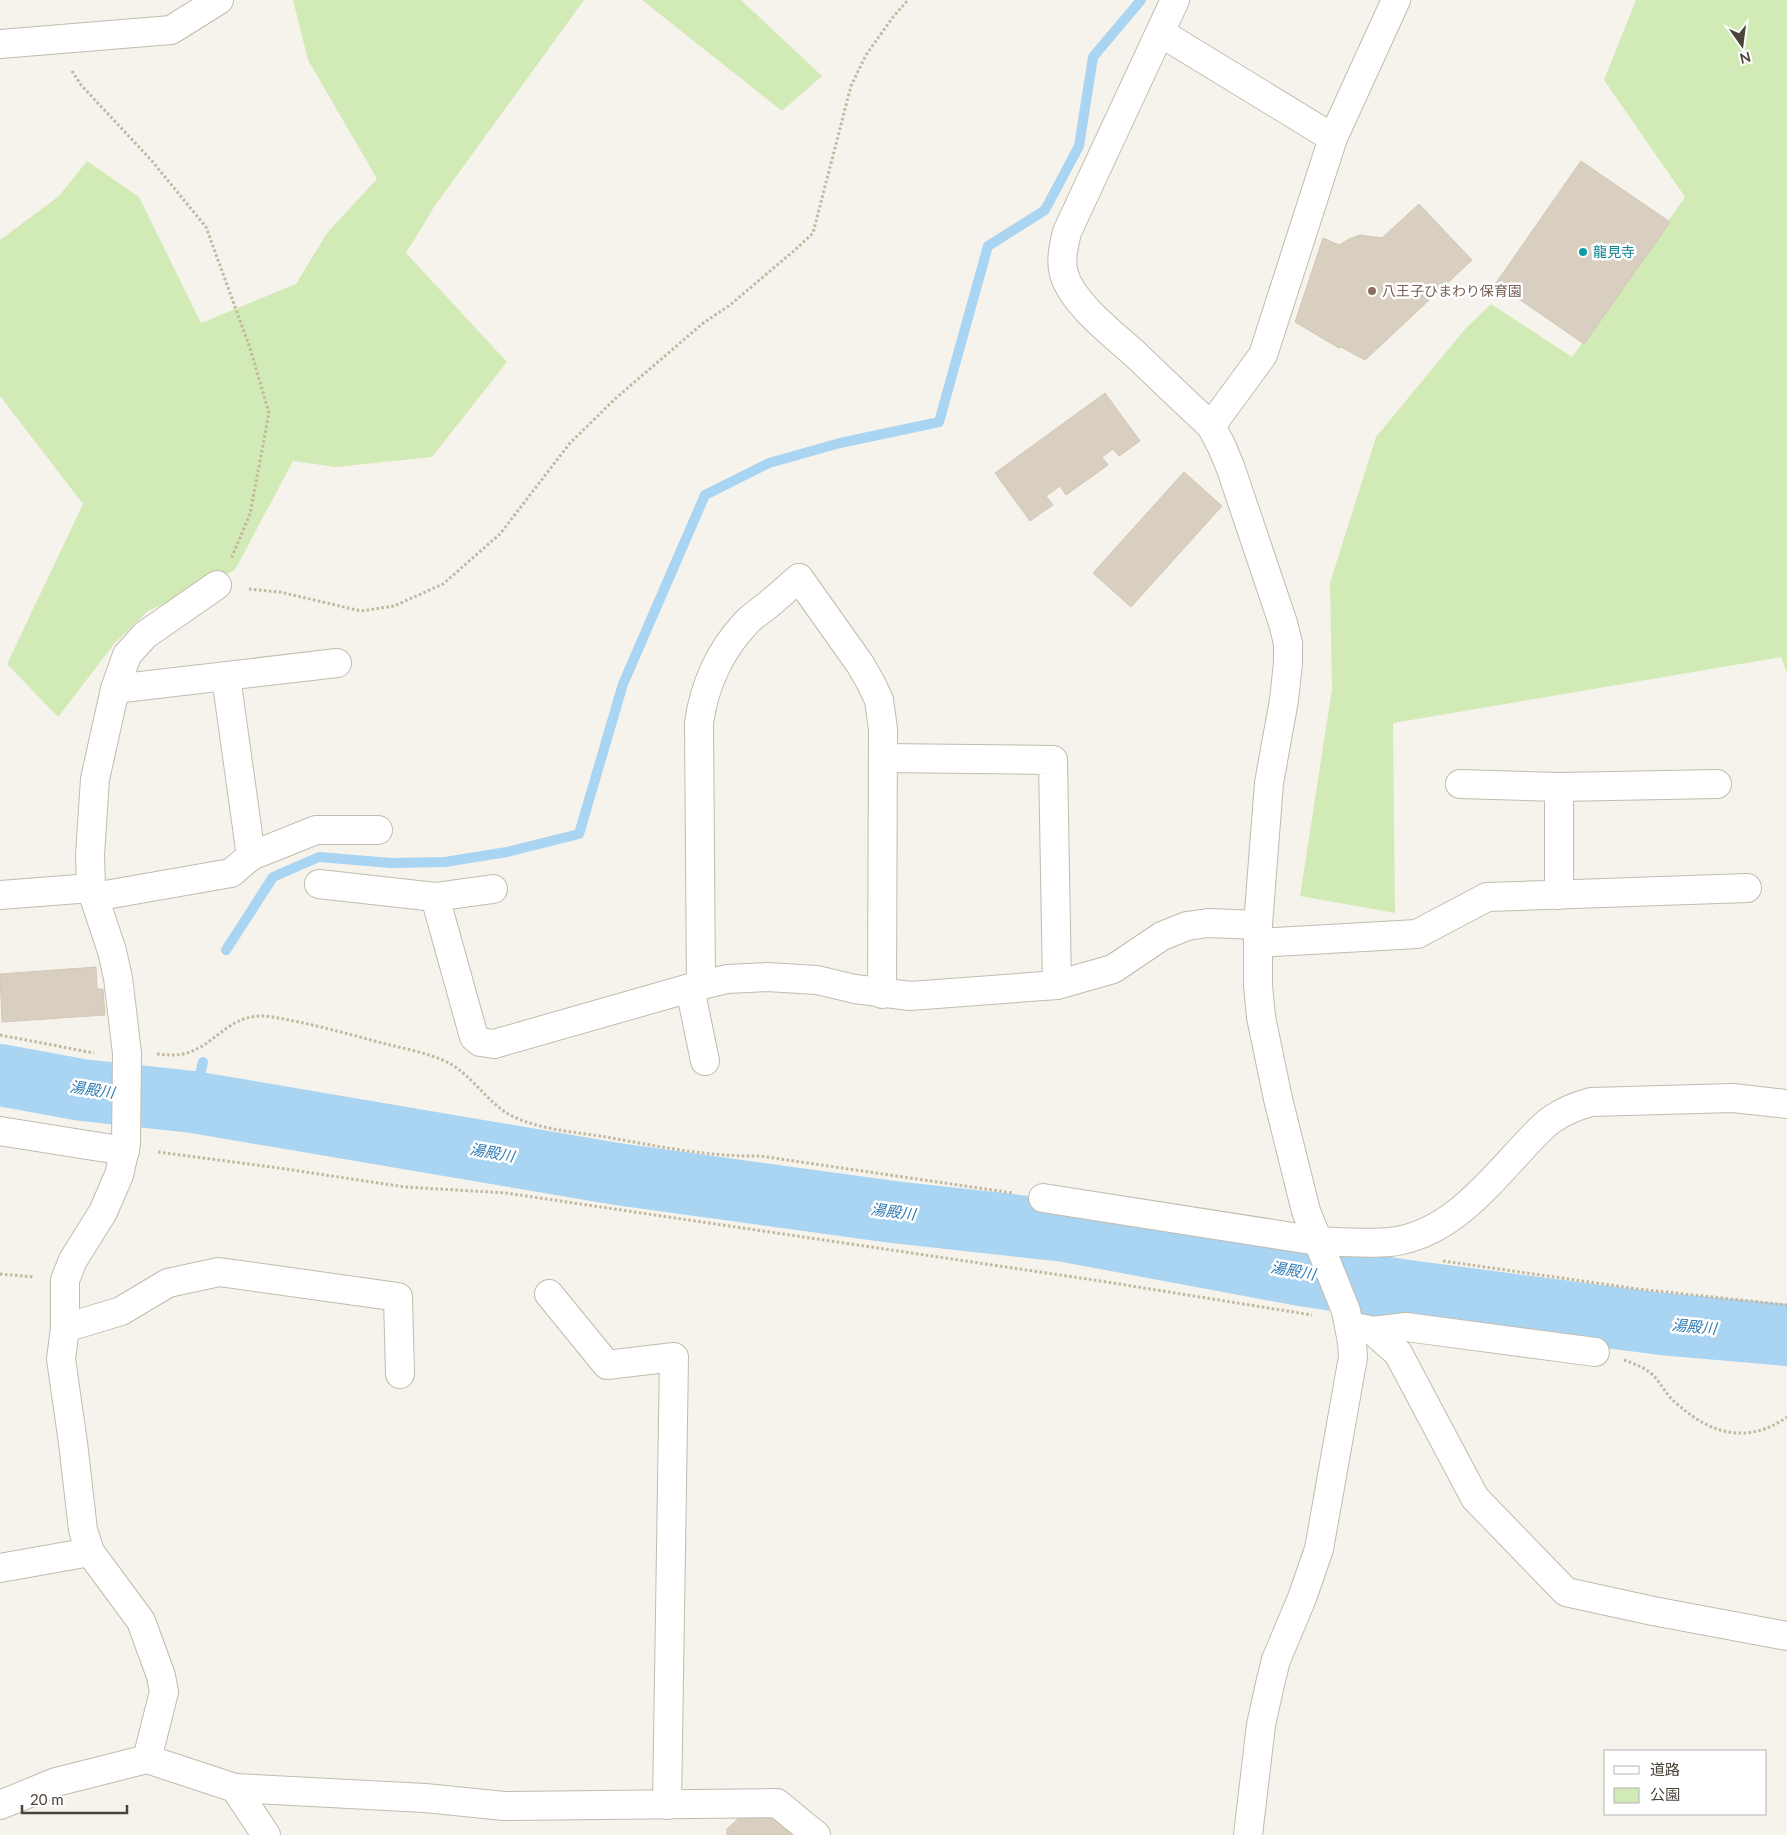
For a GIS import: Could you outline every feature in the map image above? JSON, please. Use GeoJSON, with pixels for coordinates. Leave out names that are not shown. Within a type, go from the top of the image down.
{"type":"FeatureCollection","features":[{"type":"Feature","properties":{"kind":"street"},"geometry":{"type":"LineString","coordinates":[[0,44],[171,30],[219,0]]}},
{"type":"Feature","properties":{"kind":"street"},"geometry":{"type":"LineString","coordinates":[[1175,0],[1067,232],[1062,264],[1069,285],[1090,312],[1211,426],[1231,469],[1288,643],[1287,682],[1269,783],[1258,934],[1258,985],[1262,1017],[1278,1099],[1306,1211],[1356,1323],[1398,1353],[1474,1498],[1566,1592],[1653,1611],[1787,1636]]}},
{"type":"Feature","properties":{"kind":"street"},"geometry":{"type":"LineString","coordinates":[[1211,426],[1263,355],[1333,138],[1396,0]]}},
{"type":"Feature","properties":{"kind":"street"},"geometry":{"type":"LineString","coordinates":[[1161,33],[1333,138]]}},
{"type":"Feature","properties":{"kind":"street"},"geometry":{"type":"LineString","coordinates":[[705,1061],[696,987],[699,723],[702,706],[707,688],[719,661],[733,638],[747,621],[799,578],[860,664],[879,700],[883,729],[882,994]]}},
{"type":"Feature","properties":{"kind":"street"},"geometry":{"type":"LineString","coordinates":[[147,1759],[164,1692],[161,1676],[141,1621],[90,1552],[82,1530],[73,1443],[61,1359],[65,1328],[66,1280],[73,1260],[103,1212],[119,1175],[125,1147],[128,1057],[114,960],[93,892],[90,855],[95,779],[115,689],[127,655],[145,635],[217,586]]}},
{"type":"Feature","properties":{"kind":"street"},"geometry":{"type":"LineString","coordinates":[[115,689],[337,663]]}},
{"type":"Feature","properties":{"kind":"street"},"geometry":{"type":"LineString","coordinates":[[226,677],[251,856]]}},
{"type":"Feature","properties":{"kind":"street"},"geometry":{"type":"LineString","coordinates":[[883,758],[1053,760],[1057,985]]}},
{"type":"Feature","properties":{"kind":"street"},"geometry":{"type":"LineString","coordinates":[[1460,784],[1559,787],[1717,784]]}},
{"type":"Feature","properties":{"kind":"street"},"geometry":{"type":"LineString","coordinates":[[1559,787],[1559,895]]}},
{"type":"Feature","properties":{"kind":"street"},"geometry":{"type":"LineString","coordinates":[[0,894],[93,892],[231,873],[251,856],[316,830],[378,830]]}},
{"type":"Feature","properties":{"kind":"street"},"geometry":{"type":"LineString","coordinates":[[319,884],[434,896],[493,889]]}},
{"type":"Feature","properties":{"kind":"street"},"geometry":{"type":"LineString","coordinates":[[434,896],[474,1037],[480,1042],[494,1044],[727,979],[768,977],[817,980],[882,994],[910,996],[1057,985],[1113,969],[1162,936],[1187,926],[1208,923],[1258,934],[1417,934],[1487,897],[1746,888]]}},
{"type":"Feature","properties":{"kind":"street"},"geometry":{"type":"LineString","coordinates":[[1044,1198],[1320,1245],[1390,1242],[1406,1238],[1446,1221],[1472,1202],[1547,1122],[1570,1108],[1590,1102],[1734,1098],[1787,1104]]}},
{"type":"Feature","properties":{"kind":"street"},"geometry":{"type":"LineString","coordinates":[[0,1131],[125,1147]]}},
{"type":"Feature","properties":{"kind":"street"},"geometry":{"type":"LineString","coordinates":[[65,1328],[122,1310],[168,1283],[219,1272],[398,1296],[400,1374]]}},
{"type":"Feature","properties":{"kind":"street"},"geometry":{"type":"LineString","coordinates":[[549,1294],[608,1365],[674,1358],[667,1805]]}},
{"type":"Feature","properties":{"kind":"street"},"geometry":{"type":"LineString","coordinates":[[1356,1323],[1595,1352]]}},
{"type":"Feature","properties":{"kind":"street"},"geometry":{"type":"LineString","coordinates":[[1248,1835],[1261,1725],[1270,1684],[1276,1660],[1302,1598],[1319,1549],[1353,1357],[1356,1323]]}},
{"type":"Feature","properties":{"kind":"street"},"geometry":{"type":"LineString","coordinates":[[0,1568],[90,1552]]}},
{"type":"Feature","properties":{"kind":"street"},"geometry":{"type":"LineString","coordinates":[[0,1804],[56,1782],[147,1759],[235,1788],[416,1798],[504,1806],[777,1803],[816,1835]]}},
{"type":"Feature","properties":{"kind":"street"},"geometry":{"type":"LineString","coordinates":[[235,1788],[266,1835]]}},
{"type":"Feature","properties":{"kind":"path"},"geometry":{"type":"LineString","coordinates":[[51,39],[81,84],[152,161],[206,226],[250,348],[269,413],[250,514],[236,549],[217,586],[280,592],[361,611],[394,606],[442,584],[500,534],[570,443],[616,398],[702,324],[738,299],[813,233],[851,86],[866,55],[893,17],[908,0]]}},
{"type":"Feature","properties":{"kind":"path"},"geometry":{"type":"LineString","coordinates":[[0,1035],[106,1055],[128,1057],[178,1055],[188,1053],[236,1022],[256,1016],[268,1016],[433,1056],[448,1062],[501,1109],[514,1117],[531,1123],[667,1147],[732,1156],[760,1156],[1044,1198]]}},
{"type":"Feature","properties":{"kind":"path"},"geometry":{"type":"LineString","coordinates":[[125,1147],[405,1187],[482,1191],[554,1200],[1264,1306],[1356,1323]]}},
{"type":"Feature","properties":{"kind":"path"},"geometry":{"type":"LineString","coordinates":[[1434,1259],[1638,1289],[1787,1305]]}},
{"type":"Feature","properties":{"kind":"path"},"geometry":{"type":"LineString","coordinates":[[1595,1352],[1640,1365],[1654,1376],[1675,1403],[1703,1424],[1718,1430],[1745,1433],[1763,1429],[1787,1416]]}},
{"type":"Feature","properties":{"kind":"green space"},"geometry":{"type":"Polygon","coordinates":[[[293,0],[584,0],[434,207],[406,253],[507,362],[432,457],[336,467],[293,461],[235,570],[148,611],[114,644],[58,717],[7,664],[83,504],[0,396],[0,240],[59,196],[87,161],[139,197],[201,323],[296,284],[327,233],[377,179],[308,60],[293,0]]]}},
{"type":"Feature","properties":{"kind":"green space"},"geometry":{"type":"Polygon","coordinates":[[[642,0],[741,0],[822,76],[782,111],[642,0]]]}},
{"type":"Feature","properties":{"kind":"green space"},"geometry":{"type":"Polygon","coordinates":[[[1636,0],[1787,0],[1787,673],[1781,657],[1393,723],[1395,913],[1300,896],[1332,689],[1330,583],[1376,437],[1466,328],[1491,304],[1572,357],[1685,197],[1604,80],[1636,0]]]}},
{"type":"Feature","properties":{"kind":"building","name":"龍見寺"},"geometry":{"type":"Polygon","coordinates":[[[1581,161],[1670,222],[1584,344],[1496,283],[1581,161]]]}},
{"type":"Feature","properties":{"kind":"building","name":"八王子ひまわり保育園"},"geometry":{"type":"Polygon","coordinates":[[[1419,204],[1472,260],[1365,360],[1341,347],[1339,348],[1295,322],[1323,238],[1339,245],[1360,235],[1382,238],[1419,204]]]}},
{"type":"Feature","properties":{"kind":"building"},"geometry":{"type":"Polygon","coordinates":[[[1105,393],[1140,441],[1119,456],[1113,449],[1102,457],[1108,465],[1066,495],[1060,486],[1046,496],[1053,505],[1030,521],[995,473],[1105,393]]]}},
{"type":"Feature","properties":{"kind":"building"},"geometry":{"type":"Polygon","coordinates":[[[1184,472],[1222,506],[1131,607],[1093,573],[1184,472]]]}},
{"type":"Feature","properties":{"kind":"building"},"geometry":{"type":"Polygon","coordinates":[[[96,967],[97,989],[103,989],[105,1015],[2,1022],[0,974],[96,967]]]}},
{"type":"Feature","properties":{"kind":"building"},"geometry":{"type":"Polygon","coordinates":[[[742,1815],[783,1818],[800,1835],[727,1835],[727,1829],[742,1815]]]}},
{"type":"Feature","properties":{"kind":"waterway"},"geometry":{"type":"LineString","coordinates":[[226,950],[273,877],[319,857],[391,863],[445,862],[507,852],[579,834],[623,684],[705,495],[769,463],[840,443],[939,422],[988,246],[1045,210],[1079,146],[1093,57],[1141,0]]}},
{"type":"Feature","properties":{"kind":"waterway"},"geometry":{"type":"LineString","coordinates":[[193,1102],[203,1062]]}},
{"type":"Feature","properties":{"kind":"waterway","name":"湯殿川"},"geometry":{"type":"LineString","coordinates":[[0,1075],[82,1090],[193,1102],[617,1174],[893,1212],[1065,1231],[1301,1275],[1407,1291],[1662,1324],[1787,1335]]}},
{"type":"Feature","properties":{"kind":"place","name":"龍見寺"},"geometry":{"type":"Point","coordinates":[1583,252]}},
{"type":"Feature","properties":{"kind":"place","name":"八王子ひまわり保育園"},"geometry":{"type":"Point","coordinates":[1372,291]}}]}
